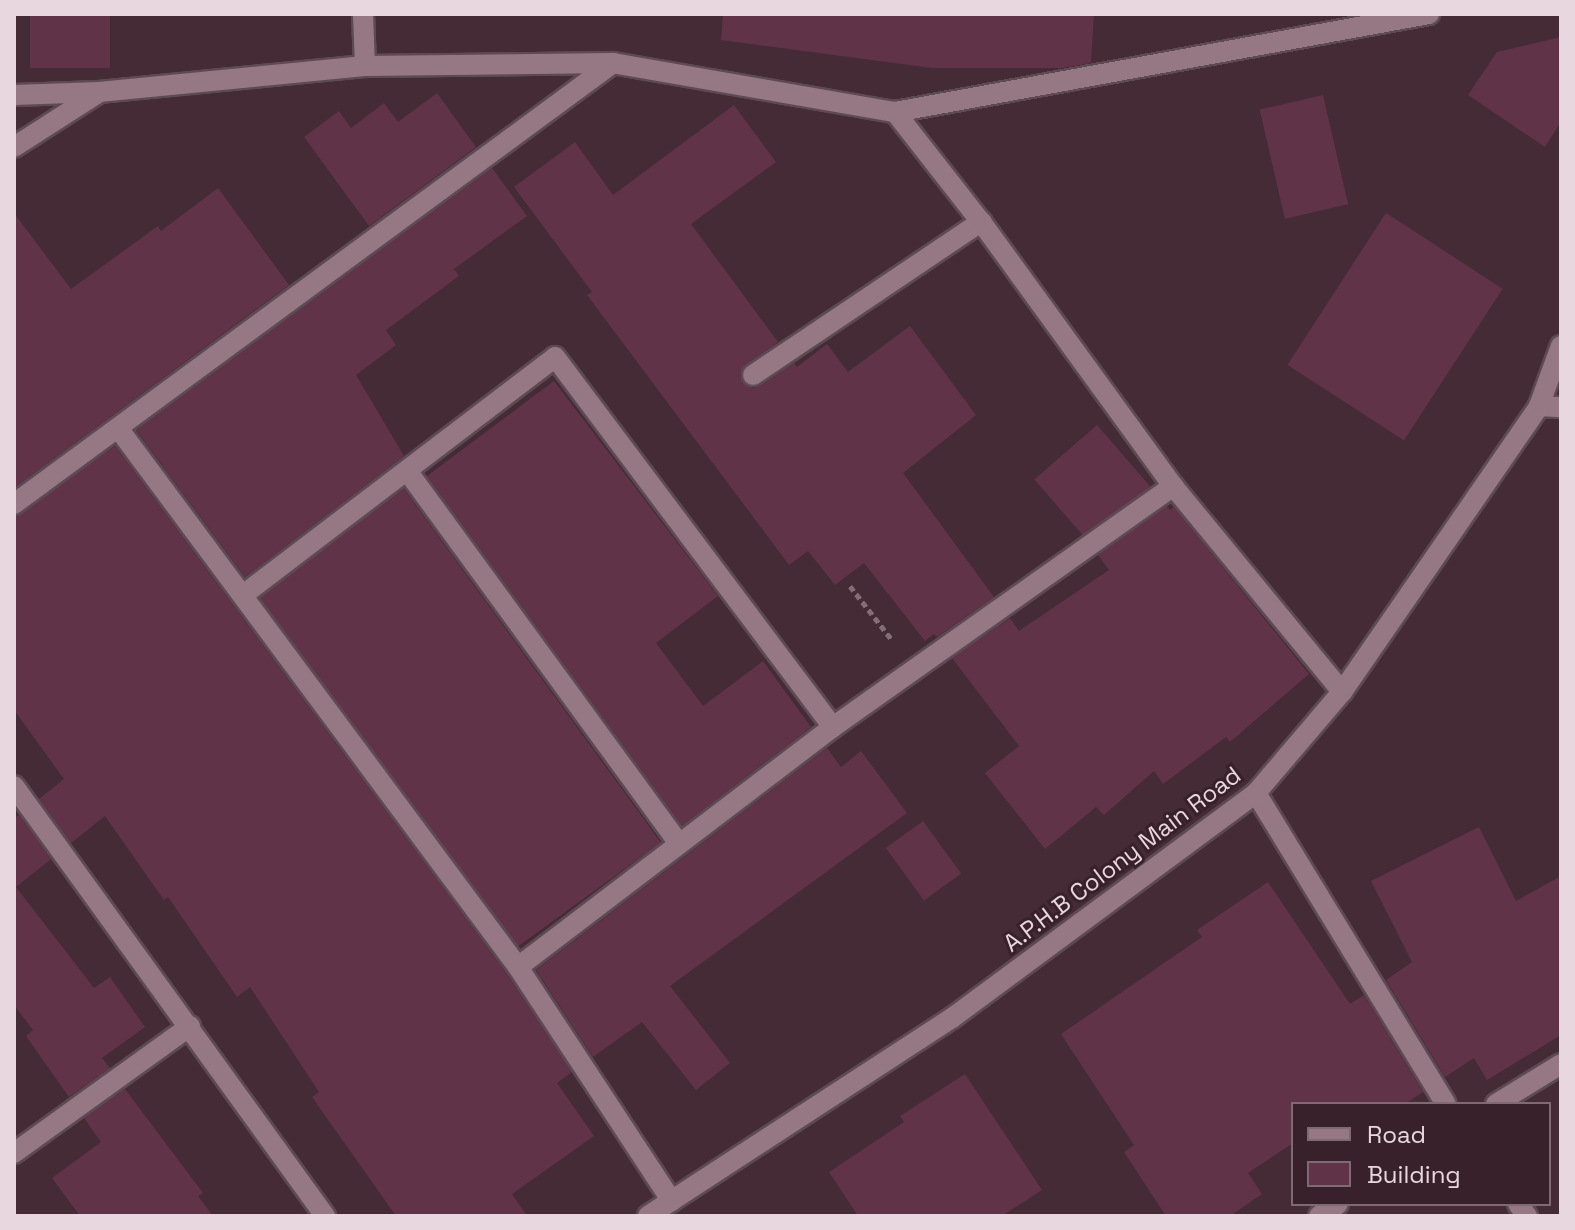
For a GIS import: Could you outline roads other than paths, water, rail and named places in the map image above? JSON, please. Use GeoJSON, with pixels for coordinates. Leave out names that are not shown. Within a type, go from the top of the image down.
{"type":"FeatureCollection","features":[{"type":"Feature","properties":{"kind":"street"},"geometry":{"type":"LineString","coordinates":[[363,14],[365,66]]}},
{"type":"Feature","properties":{"kind":"street"},"geometry":{"type":"LineString","coordinates":[[14,95],[99,92],[365,66],[613,63],[895,112],[1429,14]]}},
{"type":"Feature","properties":{"kind":"street"},"geometry":{"type":"LineString","coordinates":[[14,504],[613,63]]}},
{"type":"Feature","properties":{"kind":"street"},"geometry":{"type":"LineString","coordinates":[[14,147],[99,92]]}},
{"type":"Feature","properties":{"kind":"street"},"geometry":{"type":"LineString","coordinates":[[895,112],[981,222],[1173,486],[1342,692]]}},
{"type":"Feature","properties":{"kind":"street"},"geometry":{"type":"LineString","coordinates":[[753,375],[981,222]]}},
{"type":"Feature","properties":{"kind":"street","name":"A.P.H.B Colony Main Road"},"geometry":{"type":"LineString","coordinates":[[648,1216],[952,1018],[1256,793],[1342,692],[1539,406],[1561,346]]}},
{"type":"Feature","properties":{"kind":"street"},"geometry":{"type":"LineString","coordinates":[[243,595],[555,357],[833,727]]}},
{"type":"Feature","properties":{"kind":"street"},"geometry":{"type":"LineString","coordinates":[[1539,406],[1561,407]]}},
{"type":"Feature","properties":{"kind":"street"},"geometry":{"type":"LineString","coordinates":[[118,428],[518,967],[672,1201]]}},
{"type":"Feature","properties":{"kind":"street"},"geometry":{"type":"LineString","coordinates":[[408,472],[679,844]]}},
{"type":"Feature","properties":{"kind":"street"},"geometry":{"type":"LineString","coordinates":[[518,967],[833,727],[1173,486]]}},
{"type":"Feature","properties":{"kind":"street"},"geometry":{"type":"LineString","coordinates":[[14,786],[325,1216]]}},
{"type":"Feature","properties":{"kind":"street"},"geometry":{"type":"LineString","coordinates":[[1256,793],[1445,1102]]}},
{"type":"Feature","properties":{"kind":"street"},"geometry":{"type":"LineString","coordinates":[[14,1153],[190,1026]]}},
{"type":"Feature","properties":{"kind":"street"},"geometry":{"type":"LineString","coordinates":[[1499,1102],[1561,1064]]}}]}
